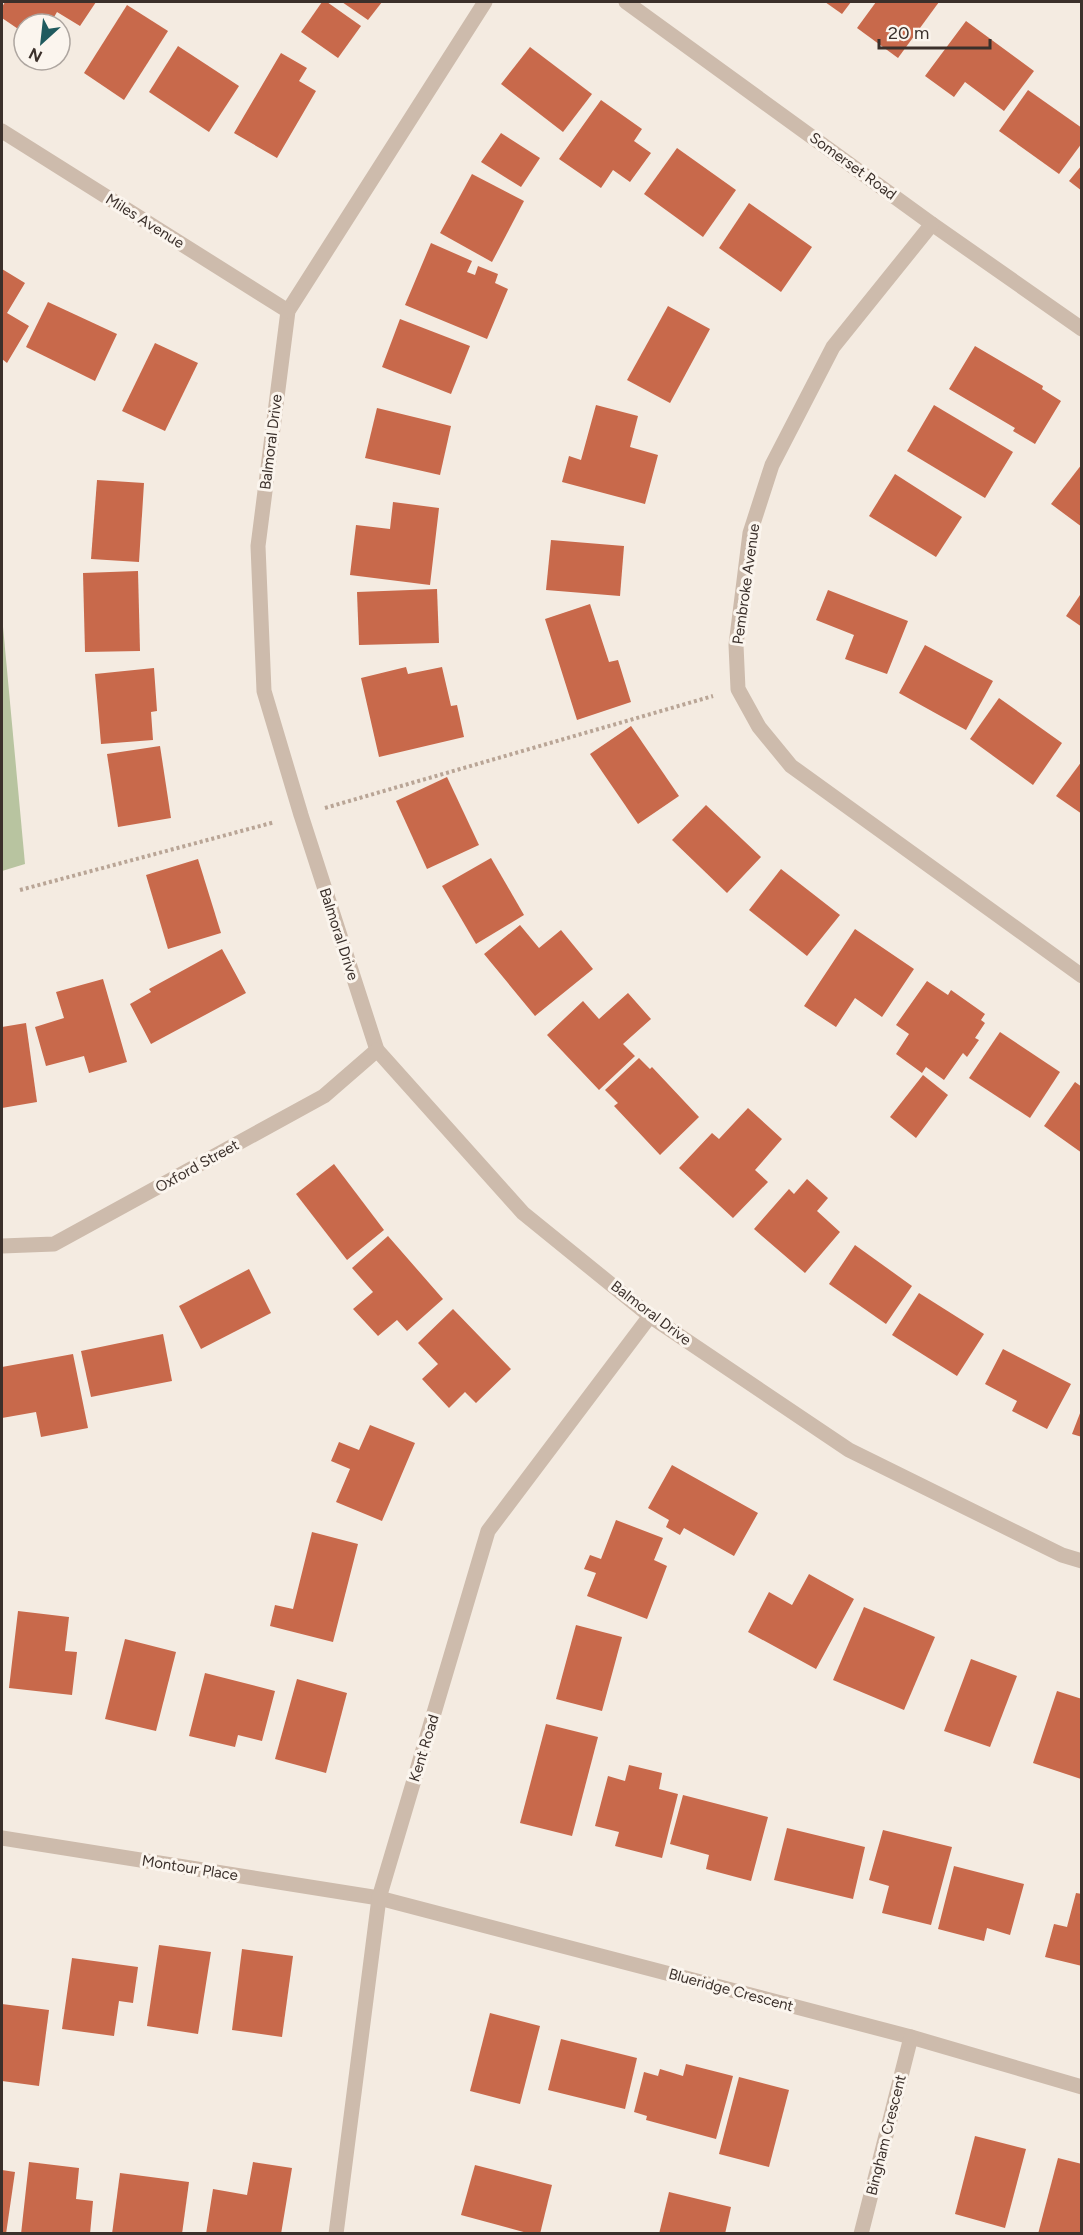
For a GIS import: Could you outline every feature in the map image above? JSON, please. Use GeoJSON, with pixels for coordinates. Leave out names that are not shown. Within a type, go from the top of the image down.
{"type":"FeatureCollection","features":[{"type":"Feature","properties":{"kind":"street","name":"Balmoral Drive"},"geometry":{"type":"LineString","coordinates":[[485,2],[288,311],[258,546],[264,692],[377,1050],[523,1213],[650,1316],[849,1450],[1062,1556],[1082,1561]]}},
{"type":"Feature","properties":{"kind":"street","name":"Somerset Road"},"geometry":{"type":"LineString","coordinates":[[626,2],[932,224],[1082,329]]}},
{"type":"Feature","properties":{"kind":"street","name":"Miles Avenue"},"geometry":{"type":"LineString","coordinates":[[2,131],[288,311]]}},
{"type":"Feature","properties":{"kind":"street","name":"Pembroke Avenue"},"geometry":{"type":"LineString","coordinates":[[932,224],[833,347],[772,465],[750,533],[735,645],[738,689],[759,727],[791,766],[1082,976]]}},
{"type":"Feature","properties":{"kind":"street","name":"Oxford Street"},"geometry":{"type":"LineString","coordinates":[[2,1246],[54,1244],[324,1096],[377,1050]]}},
{"type":"Feature","properties":{"kind":"street","name":"Kent Road"},"geometry":{"type":"LineString","coordinates":[[336,2234],[379,1898],[488,1531],[650,1316]]}},
{"type":"Feature","properties":{"kind":"street","name":"Montour Place"},"geometry":{"type":"LineString","coordinates":[[2,1838],[379,1898]]}},
{"type":"Feature","properties":{"kind":"street","name":"Blueridge Crescent"},"geometry":{"type":"LineString","coordinates":[[379,1898],[911,2037],[1082,2086]]}},
{"type":"Feature","properties":{"kind":"street","name":"Bingham Crescent"},"geometry":{"type":"LineString","coordinates":[[861,2234],[911,2037]]}},
{"type":"Feature","properties":{"kind":"path"},"geometry":{"type":"LineString","coordinates":[[20,890],[301,815],[738,689]]}},
{"type":"Feature","properties":{"kind":"green space"},"geometry":{"type":"Polygon","coordinates":[[[2,616],[25,864],[2,871],[2,616]]]}},
{"type":"Feature","properties":{"kind":"building"},"geometry":{"type":"Polygon","coordinates":[[[5,2],[96,2],[80,26],[72,21],[72,12],[12,12],[12,25],[2,18],[2,7],[5,2]]]}},
{"type":"Feature","properties":{"kind":"building"},"geometry":{"type":"Polygon","coordinates":[[[322,2],[327,2],[361,26],[338,58],[301,32],[322,2]]]}},
{"type":"Feature","properties":{"kind":"building"},"geometry":{"type":"Polygon","coordinates":[[[342,2],[382,2],[368,20],[342,2]]]}},
{"type":"Feature","properties":{"kind":"building"},"geometry":{"type":"Polygon","coordinates":[[[825,2],[851,2],[842,14],[825,2]]]}},
{"type":"Feature","properties":{"kind":"building"},"geometry":{"type":"Polygon","coordinates":[[[876,2],[939,2],[898,58],[857,28],[876,2]]]}},
{"type":"Feature","properties":{"kind":"building"},"geometry":{"type":"Polygon","coordinates":[[[127,5],[168,31],[124,100],[84,73],[127,5]]]}},
{"type":"Feature","properties":{"kind":"building"},"geometry":{"type":"Polygon","coordinates":[[[966,21],[1034,71],[1004,111],[965,82],[954,97],[925,76],[966,21]]]}},
{"type":"Feature","properties":{"kind":"building"},"geometry":{"type":"Polygon","coordinates":[[[178,46],[239,86],[209,132],[149,92],[178,46]]]}},
{"type":"Feature","properties":{"kind":"building"},"geometry":{"type":"Polygon","coordinates":[[[530,47],[592,94],[563,132],[501,84],[530,47]]]}},
{"type":"Feature","properties":{"kind":"building"},"geometry":{"type":"Polygon","coordinates":[[[281,53],[307,68],[299,81],[316,91],[277,158],[234,133],[281,53]]]}},
{"type":"Feature","properties":{"kind":"building"},"geometry":{"type":"Polygon","coordinates":[[[1028,90],[1082,128],[1082,143],[1059,174],[999,131],[1028,90]]]}},
{"type":"Feature","properties":{"kind":"building"},"geometry":{"type":"Polygon","coordinates":[[[601,100],[642,129],[634,141],[651,153],[630,182],[613,170],[601,188],[559,159],[601,100]]]}},
{"type":"Feature","properties":{"kind":"building"},"geometry":{"type":"Polygon","coordinates":[[[501,133],[540,158],[521,187],[481,162],[501,133]]]}},
{"type":"Feature","properties":{"kind":"building"},"geometry":{"type":"Polygon","coordinates":[[[677,148],[736,190],[703,237],[644,194],[677,148]]]}},
{"type":"Feature","properties":{"kind":"building"},"geometry":{"type":"Polygon","coordinates":[[[1082,165],[1082,191],[1069,181],[1082,165]]]}},
{"type":"Feature","properties":{"kind":"building"},"geometry":{"type":"Polygon","coordinates":[[[472,174],[524,201],[492,262],[440,233],[472,174]]]}},
{"type":"Feature","properties":{"kind":"building"},"geometry":{"type":"Polygon","coordinates":[[[749,203],[812,247],[781,292],[719,248],[749,203]]]}},
{"type":"Feature","properties":{"kind":"building"},"geometry":{"type":"Polygon","coordinates":[[[431,243],[472,261],[467,272],[475,275],[478,266],[498,274],[495,283],[508,289],[487,339],[405,305],[431,243]]]}},
{"type":"Feature","properties":{"kind":"building"},"geometry":{"type":"Polygon","coordinates":[[[2,269],[25,283],[7,313],[29,326],[7,363],[2,359],[2,269]]]}},
{"type":"Feature","properties":{"kind":"building"},"geometry":{"type":"Polygon","coordinates":[[[48,302],[117,334],[95,381],[26,347],[48,302]]]}},
{"type":"Feature","properties":{"kind":"building"},"geometry":{"type":"Polygon","coordinates":[[[668,306],[710,329],[670,403],[627,380],[668,306]]]}},
{"type":"Feature","properties":{"kind":"building"},"geometry":{"type":"Polygon","coordinates":[[[400,319],[470,346],[451,394],[382,367],[400,319]]]}},
{"type":"Feature","properties":{"kind":"building"},"geometry":{"type":"Polygon","coordinates":[[[155,343],[198,363],[165,431],[122,411],[155,343]]]}},
{"type":"Feature","properties":{"kind":"building"},"geometry":{"type":"Polygon","coordinates":[[[975,346],[1043,386],[1042,389],[1061,401],[1035,444],[1013,431],[1015,428],[949,389],[975,346]]]}},
{"type":"Feature","properties":{"kind":"building"},"geometry":{"type":"Polygon","coordinates":[[[596,405],[638,416],[630,447],[658,455],[645,504],[562,482],[569,456],[581,460],[596,405]]]}},
{"type":"Feature","properties":{"kind":"building"},"geometry":{"type":"Polygon","coordinates":[[[934,405],[1013,452],[985,498],[907,451],[934,405]]]}},
{"type":"Feature","properties":{"kind":"building"},"geometry":{"type":"Polygon","coordinates":[[[377,408],[451,426],[440,475],[365,458],[377,408]]]}},
{"type":"Feature","properties":{"kind":"building"},"geometry":{"type":"Polygon","coordinates":[[[1082,464],[1082,527],[1051,504],[1082,464]]]}},
{"type":"Feature","properties":{"kind":"building"},"geometry":{"type":"Polygon","coordinates":[[[895,474],[962,517],[936,557],[869,516],[895,474]]]}},
{"type":"Feature","properties":{"kind":"building"},"geometry":{"type":"Polygon","coordinates":[[[97,480],[144,483],[139,562],[91,559],[97,480]]]}},
{"type":"Feature","properties":{"kind":"building"},"geometry":{"type":"Polygon","coordinates":[[[393,502],[439,508],[430,585],[350,575],[356,525],[390,529],[393,502]]]}},
{"type":"Feature","properties":{"kind":"building"},"geometry":{"type":"Polygon","coordinates":[[[551,540],[624,546],[620,596],[546,590],[551,540]]]}},
{"type":"Feature","properties":{"kind":"building"},"geometry":{"type":"Polygon","coordinates":[[[138,571],[140,651],[85,652],[83,573],[138,571]]]}},
{"type":"Feature","properties":{"kind":"building"},"geometry":{"type":"Polygon","coordinates":[[[437,589],[439,643],[359,645],[357,592],[437,589]]]}},
{"type":"Feature","properties":{"kind":"building"},"geometry":{"type":"Polygon","coordinates":[[[828,590],[908,621],[887,674],[845,659],[854,635],[816,620],[828,590]]]}},
{"type":"Feature","properties":{"kind":"building"},"geometry":{"type":"Polygon","coordinates":[[[1082,592],[1082,627],[1066,616],[1082,592]]]}},
{"type":"Feature","properties":{"kind":"building"},"geometry":{"type":"Polygon","coordinates":[[[590,604],[609,662],[618,660],[631,702],[577,720],[545,619],[590,604]]]}},
{"type":"Feature","properties":{"kind":"building"},"geometry":{"type":"Polygon","coordinates":[[[925,645],[993,681],[966,730],[899,693],[925,645]]]}},
{"type":"Feature","properties":{"kind":"building"},"geometry":{"type":"Polygon","coordinates":[[[406,667],[408,674],[442,667],[451,706],[457,705],[464,737],[379,757],[361,678],[406,667]]]}},
{"type":"Feature","properties":{"kind":"building"},"geometry":{"type":"Polygon","coordinates":[[[154,668],[157,711],[151,712],[153,740],[101,744],[95,674],[154,668]]]}},
{"type":"Feature","properties":{"kind":"building"},"geometry":{"type":"Polygon","coordinates":[[[999,698],[1062,743],[1033,785],[970,739],[999,698]]]}},
{"type":"Feature","properties":{"kind":"building"},"geometry":{"type":"Polygon","coordinates":[[[631,726],[679,796],[638,824],[590,754],[631,726]]]}},
{"type":"Feature","properties":{"kind":"building"},"geometry":{"type":"Polygon","coordinates":[[[160,746],[171,818],[118,827],[107,754],[160,746]]]}},
{"type":"Feature","properties":{"kind":"building"},"geometry":{"type":"Polygon","coordinates":[[[1082,761],[1082,814],[1056,796],[1082,761]]]}},
{"type":"Feature","properties":{"kind":"building"},"geometry":{"type":"Polygon","coordinates":[[[447,777],[479,845],[427,869],[396,801],[447,777]]]}},
{"type":"Feature","properties":{"kind":"building"},"geometry":{"type":"Polygon","coordinates":[[[706,805],[761,857],[727,893],[672,840],[706,805]]]}},
{"type":"Feature","properties":{"kind":"building"},"geometry":{"type":"Polygon","coordinates":[[[491,858],[524,915],[476,944],[442,886],[491,858]]]}},
{"type":"Feature","properties":{"kind":"building"},"geometry":{"type":"Polygon","coordinates":[[[198,859],[221,933],[168,949],[146,875],[198,859]]]}},
{"type":"Feature","properties":{"kind":"building"},"geometry":{"type":"Polygon","coordinates":[[[781,869],[840,915],[807,956],[749,910],[781,869]]]}},
{"type":"Feature","properties":{"kind":"building"},"geometry":{"type":"Polygon","coordinates":[[[520,925],[539,948],[561,930],[593,969],[535,1016],[484,954],[520,925]]]}},
{"type":"Feature","properties":{"kind":"building"},"geometry":{"type":"Polygon","coordinates":[[[855,929],[914,969],[882,1017],[855,998],[836,1027],[804,1006],[855,929]]]}},
{"type":"Feature","properties":{"kind":"building"},"geometry":{"type":"Polygon","coordinates":[[[222,949],[246,993],[151,1044],[130,1004],[151,992],[149,989],[222,949]]]}},
{"type":"Feature","properties":{"kind":"building"},"geometry":{"type":"Polygon","coordinates":[[[103,979],[127,1062],[89,1073],[84,1056],[46,1066],[35,1027],[64,1018],[56,992],[103,979]]]}},
{"type":"Feature","properties":{"kind":"building"},"geometry":{"type":"Polygon","coordinates":[[[927,981],[948,995],[951,990],[985,1014],[981,1020],[985,1023],[975,1038],[979,1040],[967,1057],[963,1053],[944,1080],[926,1067],[922,1073],[896,1054],[909,1034],[896,1025],[927,981]]]}},
{"type":"Feature","properties":{"kind":"building"},"geometry":{"type":"Polygon","coordinates":[[[628,993],[651,1019],[623,1044],[635,1056],[599,1090],[547,1035],[583,1001],[599,1019],[628,993]]]}},
{"type":"Feature","properties":{"kind":"building"},"geometry":{"type":"Polygon","coordinates":[[[26,1023],[37,1102],[2,1108],[2,1027],[26,1023]]]}},
{"type":"Feature","properties":{"kind":"building"},"geometry":{"type":"Polygon","coordinates":[[[1000,1032],[1060,1072],[1030,1118],[969,1078],[1000,1032]]]}},
{"type":"Feature","properties":{"kind":"building"},"geometry":{"type":"Polygon","coordinates":[[[639,1058],[650,1069],[652,1067],[699,1117],[660,1155],[614,1106],[618,1103],[605,1090],[639,1058]]]}},
{"type":"Feature","properties":{"kind":"building"},"geometry":{"type":"Polygon","coordinates":[[[923,1075],[948,1095],[916,1138],[890,1117],[923,1075]]]}},
{"type":"Feature","properties":{"kind":"building"},"geometry":{"type":"Polygon","coordinates":[[[1075,1082],[1082,1087],[1082,1153],[1044,1126],[1075,1082]]]}},
{"type":"Feature","properties":{"kind":"building"},"geometry":{"type":"Polygon","coordinates":[[[748,1108],[782,1139],[755,1170],[768,1182],[733,1218],[679,1168],[712,1133],[719,1139],[748,1108]]]}},
{"type":"Feature","properties":{"kind":"building"},"geometry":{"type":"Polygon","coordinates":[[[334,1164],[384,1230],[347,1260],[296,1194],[334,1164]]]}},
{"type":"Feature","properties":{"kind":"building"},"geometry":{"type":"Polygon","coordinates":[[[807,1179],[828,1198],[817,1211],[840,1232],[805,1273],[754,1229],[789,1189],[794,1194],[807,1179]]]}},
{"type":"Feature","properties":{"kind":"building"},"geometry":{"type":"Polygon","coordinates":[[[388,1236],[443,1299],[407,1331],[397,1320],[378,1336],[353,1309],[373,1292],[352,1268],[388,1236]]]}},
{"type":"Feature","properties":{"kind":"building"},"geometry":{"type":"Polygon","coordinates":[[[855,1245],[912,1286],[886,1324],[829,1284],[855,1245]]]}},
{"type":"Feature","properties":{"kind":"building"},"geometry":{"type":"Polygon","coordinates":[[[249,1269],[271,1313],[201,1349],[179,1306],[249,1269]]]}},
{"type":"Feature","properties":{"kind":"building"},"geometry":{"type":"Polygon","coordinates":[[[919,1293],[984,1334],[957,1376],[892,1335],[919,1293]]]}},
{"type":"Feature","properties":{"kind":"building"},"geometry":{"type":"Polygon","coordinates":[[[453,1309],[511,1369],[476,1403],[465,1392],[449,1408],[422,1379],[438,1364],[418,1343],[453,1309]]]}},
{"type":"Feature","properties":{"kind":"building"},"geometry":{"type":"Polygon","coordinates":[[[163,1334],[172,1381],[91,1397],[81,1351],[163,1334]]]}},
{"type":"Feature","properties":{"kind":"building"},"geometry":{"type":"Polygon","coordinates":[[[1003,1349],[1071,1384],[1047,1429],[1012,1411],[1017,1401],[985,1384],[1003,1349]]]}},
{"type":"Feature","properties":{"kind":"building"},"geometry":{"type":"Polygon","coordinates":[[[73,1354],[88,1428],[41,1437],[36,1412],[2,1418],[2,1367],[73,1354]]]}},
{"type":"Feature","properties":{"kind":"building"},"geometry":{"type":"Polygon","coordinates":[[[1082,1408],[1082,1437],[1072,1434],[1082,1408]]]}},
{"type":"Feature","properties":{"kind":"building"},"geometry":{"type":"Polygon","coordinates":[[[370,1425],[415,1443],[382,1521],[336,1502],[350,1469],[331,1461],[339,1442],[359,1450],[370,1425]]]}},
{"type":"Feature","properties":{"kind":"building"},"geometry":{"type":"Polygon","coordinates":[[[672,1465],[758,1513],[734,1556],[684,1528],[680,1535],[666,1527],[669,1520],[648,1508],[672,1465]]]}},
{"type":"Feature","properties":{"kind":"building"},"geometry":{"type":"Polygon","coordinates":[[[616,1520],[663,1538],[654,1560],[667,1566],[647,1619],[587,1596],[596,1573],[584,1569],[590,1555],[601,1559],[616,1520]]]}},
{"type":"Feature","properties":{"kind":"building"},"geometry":{"type":"Polygon","coordinates":[[[312,1532],[358,1544],[333,1642],[270,1626],[275,1605],[293,1609],[312,1532]]]}},
{"type":"Feature","properties":{"kind":"building"},"geometry":{"type":"Polygon","coordinates":[[[809,1574],[854,1599],[816,1669],[748,1632],[769,1592],[792,1605],[809,1574]]]}},
{"type":"Feature","properties":{"kind":"building"},"geometry":{"type":"Polygon","coordinates":[[[864,1607],[935,1637],[904,1710],[833,1680],[864,1607]]]}},
{"type":"Feature","properties":{"kind":"building"},"geometry":{"type":"Polygon","coordinates":[[[18,1611],[69,1617],[65,1651],[77,1652],[72,1695],[9,1688],[18,1611]]]}},
{"type":"Feature","properties":{"kind":"building"},"geometry":{"type":"Polygon","coordinates":[[[576,1625],[622,1637],[602,1711],[556,1699],[576,1625]]]}},
{"type":"Feature","properties":{"kind":"building"},"geometry":{"type":"Polygon","coordinates":[[[125,1639],[176,1652],[156,1731],[105,1719],[125,1639]]]}},
{"type":"Feature","properties":{"kind":"building"},"geometry":{"type":"Polygon","coordinates":[[[971,1659],[1017,1676],[990,1747],[944,1731],[971,1659]]]}},
{"type":"Feature","properties":{"kind":"building"},"geometry":{"type":"Polygon","coordinates":[[[205,1673],[275,1691],[262,1741],[238,1735],[235,1747],[189,1736],[205,1673]]]}},
{"type":"Feature","properties":{"kind":"building"},"geometry":{"type":"Polygon","coordinates":[[[297,1679],[347,1693],[326,1773],[275,1759],[297,1679]]]}},
{"type":"Feature","properties":{"kind":"building"},"geometry":{"type":"Polygon","coordinates":[[[1057,1691],[1082,1699],[1081,1779],[1033,1763],[1057,1691]]]}},
{"type":"Feature","properties":{"kind":"building"},"geometry":{"type":"Polygon","coordinates":[[[546,1724],[598,1737],[572,1836],[520,1823],[546,1724]]]}},
{"type":"Feature","properties":{"kind":"building"},"geometry":{"type":"Polygon","coordinates":[[[629,1765],[662,1773],[659,1789],[678,1794],[662,1858],[615,1846],[619,1832],[595,1826],[608,1776],[625,1781],[629,1765]]]}},
{"type":"Feature","properties":{"kind":"building"},"geometry":{"type":"Polygon","coordinates":[[[683,1795],[768,1817],[751,1881],[706,1869],[709,1855],[670,1844],[683,1795]]]}},
{"type":"Feature","properties":{"kind":"building"},"geometry":{"type":"Polygon","coordinates":[[[787,1828],[865,1847],[853,1899],[774,1880],[787,1828]]]}},
{"type":"Feature","properties":{"kind":"building"},"geometry":{"type":"Polygon","coordinates":[[[883,1830],[952,1847],[931,1925],[882,1913],[889,1886],[869,1880],[883,1830]]]}},
{"type":"Feature","properties":{"kind":"building"},"geometry":{"type":"Polygon","coordinates":[[[954,1866],[1024,1884],[1010,1935],[987,1928],[984,1941],[938,1929],[954,1866]]]}},
{"type":"Feature","properties":{"kind":"building"},"geometry":{"type":"Polygon","coordinates":[[[1076,1893],[1082,1894],[1082,1966],[1045,1957],[1054,1924],[1067,1927],[1076,1893]]]}},
{"type":"Feature","properties":{"kind":"building"},"geometry":{"type":"Polygon","coordinates":[[[159,1945],[211,1952],[198,2034],[147,2026],[159,1945]]]}},
{"type":"Feature","properties":{"kind":"building"},"geometry":{"type":"Polygon","coordinates":[[[242,1949],[293,1956],[282,2037],[232,2030],[242,1949]]]}},
{"type":"Feature","properties":{"kind":"building"},"geometry":{"type":"Polygon","coordinates":[[[72,1958],[138,1967],[133,2003],[119,2001],[114,2036],[62,2029],[72,1958]]]}},
{"type":"Feature","properties":{"kind":"building"},"geometry":{"type":"Polygon","coordinates":[[[2,2004],[49,2010],[39,2086],[2,2081],[2,2004]]]}},
{"type":"Feature","properties":{"kind":"building"},"geometry":{"type":"Polygon","coordinates":[[[490,2013],[540,2026],[520,2104],[470,2091],[490,2013]]]}},
{"type":"Feature","properties":{"kind":"building"},"geometry":{"type":"Polygon","coordinates":[[[561,2039],[637,2058],[625,2109],[548,2090],[561,2039]]]}},
{"type":"Feature","properties":{"kind":"building"},"geometry":{"type":"Polygon","coordinates":[[[686,2064],[733,2076],[716,2139],[646,2120],[647,2116],[634,2112],[644,2072],[658,2076],[660,2069],[683,2076],[686,2064]]]}},
{"type":"Feature","properties":{"kind":"building"},"geometry":{"type":"Polygon","coordinates":[[[739,2077],[789,2090],[769,2167],[719,2154],[739,2077]]]}},
{"type":"Feature","properties":{"kind":"building"},"geometry":{"type":"Polygon","coordinates":[[[975,2136],[1026,2149],[1005,2228],[955,2214],[975,2136]]]}},
{"type":"Feature","properties":{"kind":"building"},"geometry":{"type":"Polygon","coordinates":[[[1058,2158],[1082,2164],[1082,2234],[1038,2234],[1058,2158]]]}},
{"type":"Feature","properties":{"kind":"building"},"geometry":{"type":"Polygon","coordinates":[[[29,2162],[79,2168],[76,2199],[93,2201],[90,2234],[21,2234],[29,2162]]]}},
{"type":"Feature","properties":{"kind":"building"},"geometry":{"type":"Polygon","coordinates":[[[253,2162],[292,2168],[281,2234],[206,2234],[213,2189],[247,2195],[253,2162]]]}},
{"type":"Feature","properties":{"kind":"building"},"geometry":{"type":"Polygon","coordinates":[[[475,2165],[552,2185],[540,2234],[531,2234],[461,2215],[475,2165]]]}},
{"type":"Feature","properties":{"kind":"building"},"geometry":{"type":"Polygon","coordinates":[[[2,2170],[15,2172],[6,2234],[2,2234],[2,2170]]]}},
{"type":"Feature","properties":{"kind":"building"},"geometry":{"type":"Polygon","coordinates":[[[120,2173],[189,2182],[182,2234],[112,2234],[120,2173]]]}},
{"type":"Feature","properties":{"kind":"building"},"geometry":{"type":"Polygon","coordinates":[[[669,2192],[731,2207],[725,2234],[659,2234],[669,2192]]]}}]}
